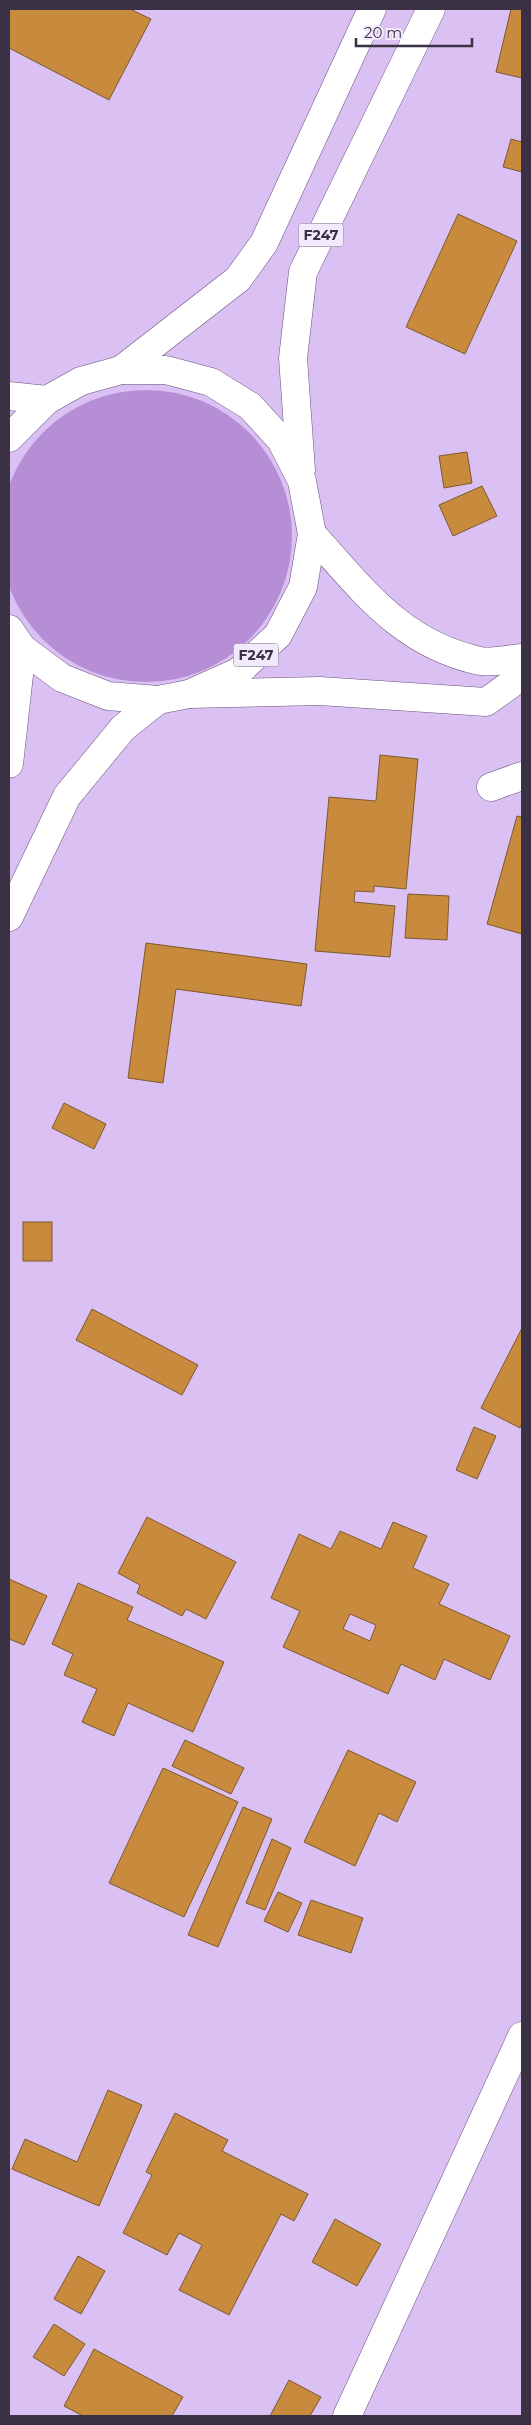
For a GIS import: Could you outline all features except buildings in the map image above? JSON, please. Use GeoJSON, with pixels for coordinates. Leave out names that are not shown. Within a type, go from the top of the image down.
{"type":"FeatureCollection","features":[{"type":"Feature","properties":{"kind":"main road","name":"F247"},"geometry":{"type":"LineString","coordinates":[[121,370],[238,279],[264,244],[372,9]]}},
{"type":"Feature","properties":{"kind":"main road","name":"F247"},"geometry":{"type":"LineString","coordinates":[[16,639],[62,678],[108,696],[158,700],[189,694],[238,672],[278,635],[303,587],[312,534],[302,481],[293,358],[303,272],[430,9]]}},
{"type":"Feature","properties":{"kind":"main road","name":"F247"},"geometry":{"type":"LineString","coordinates":[[9,438],[47,400],[82,381],[121,370],[166,370],[211,382],[250,406],[281,440],[302,481]]}},
{"type":"Feature","properties":{"kind":"main road"},"geometry":{"type":"LineString","coordinates":[[9,396],[47,400]]}},
{"type":"Feature","properties":{"kind":"main road"},"geometry":{"type":"LineString","coordinates":[[312,534],[385,614],[432,646],[482,661],[522,658]]}},
{"type":"Feature","properties":{"kind":"main road","name":"F247"},"geometry":{"type":"LineString","coordinates":[[9,764],[16,639]]}},
{"type":"Feature","properties":{"kind":"main road"},"geometry":{"type":"LineString","coordinates":[[189,694],[320,691],[486,702],[522,676]]}},
{"type":"Feature","properties":{"kind":"main road","name":"F247"},"geometry":{"type":"LineString","coordinates":[[9,917],[67,796],[123,728],[158,700]]}},
{"type":"Feature","properties":{"kind":"main road"},"geometry":{"type":"LineString","coordinates":[[491,787],[522,776]]}},
{"type":"Feature","properties":{"kind":"main road"},"geometry":{"type":"LineString","coordinates":[[347,2416],[522,2036]]}},
{"type":"Feature","properties":{"kind":"shaded area"},"geometry":{"type":"Polygon","coordinates":[[[146,390],[188,396],[215,407],[239,423],[259,443],[275,467],[286,494],[292,536],[286,578],[275,605],[259,629],[239,649],[215,665],[188,676],[146,682],[104,676],[77,665],[53,649],[33,629],[17,605],[6,578],[0,536],[6,494],[17,467],[33,443],[53,423],[77,407],[104,396],[146,390]]]}}]}
